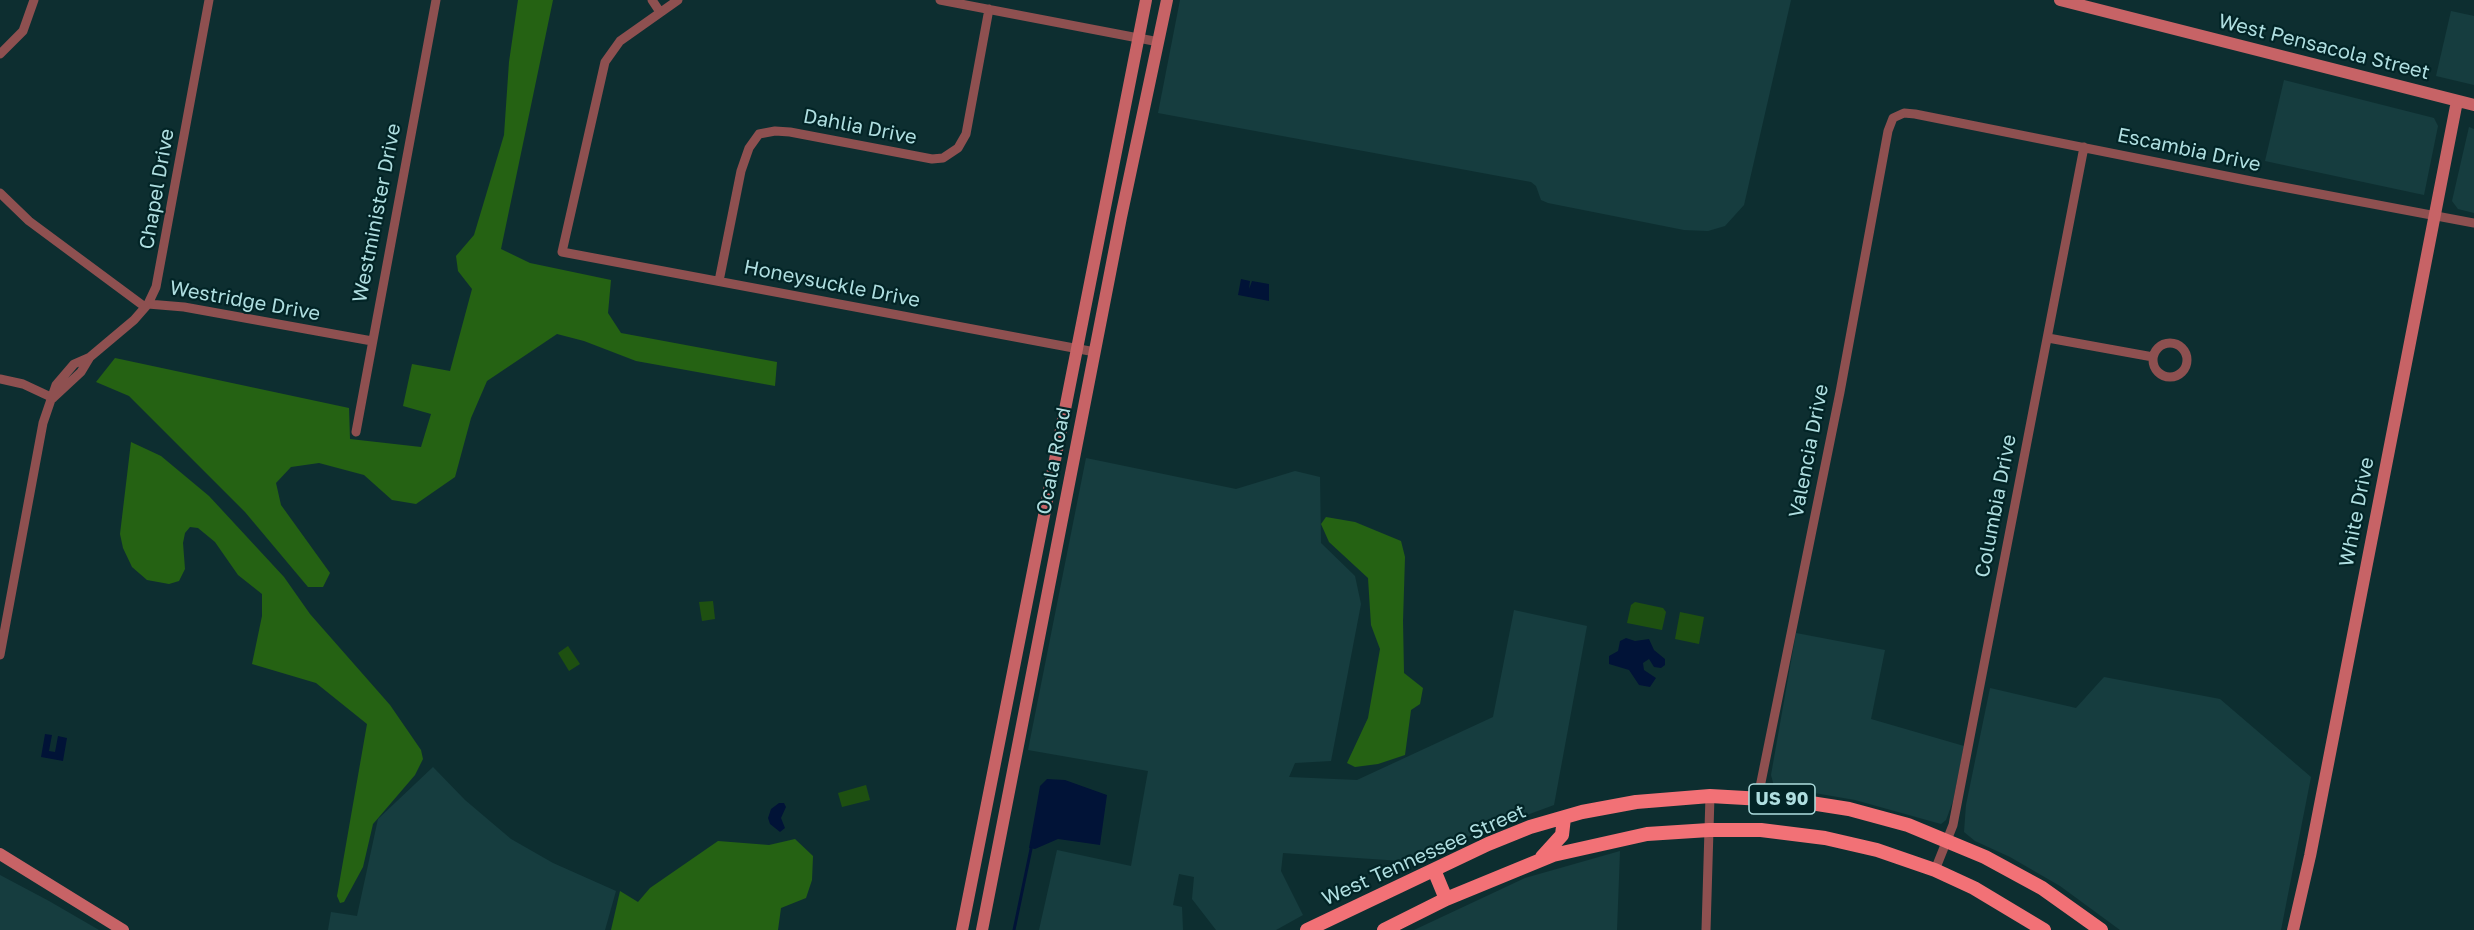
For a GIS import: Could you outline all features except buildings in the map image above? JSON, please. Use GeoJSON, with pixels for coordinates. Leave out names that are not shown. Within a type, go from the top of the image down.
{"type":"FeatureCollection","features":[{"type":"Feature","properties":{"kind":"main road","name":"Ocala Road"},"geometry":{"type":"LineString","coordinates":[[962,930],[1146,0]]}},
{"type":"Feature","properties":{"kind":"main road","name":"Ocala Road"},"geometry":{"type":"LineString","coordinates":[[982,930],[1095,352],[1167,0]]}},
{"type":"Feature","properties":{"kind":"main road","name":"West Pensacola Street"},"geometry":{"type":"LineString","coordinates":[[2060,0],[2474,105]]}},
{"type":"Feature","properties":{"kind":"main road","name":"White Drive"},"geometry":{"type":"LineString","coordinates":[[2293,930],[2457,101]]}},
{"type":"Feature","properties":{"kind":"main road","name":"West Tennessee Street"},"geometry":{"type":"LineString","coordinates":[[1307,930],[1488,844],[1530,827],[1636,802],[1710,796],[1758,797],[1849,809],[1908,825],[1985,857],[2042,888],[2101,930]]}},
{"type":"Feature","properties":{"kind":"main road"},"geometry":{"type":"LineString","coordinates":[[1541,859],[1562,834],[1564,818]]}},
{"type":"Feature","properties":{"kind":"main road","name":"US 90"},"geometry":{"type":"LineString","coordinates":[[1384,930],[1446,899],[1541,859],[1647,834],[1709,830],[1761,830],[1825,838],[1877,850],[1935,870],[1974,888],[2044,930]]}},
{"type":"Feature","properties":{"kind":"main road"},"geometry":{"type":"LineString","coordinates":[[0,854],[123,930]]}},
{"type":"Feature","properties":{"kind":"main road"},"geometry":{"type":"LineString","coordinates":[[1434,870],[1446,899]]}},
{"type":"Feature","properties":{"kind":"street"},"geometry":{"type":"LineString","coordinates":[[0,54],[23,31],[33,0]]}},
{"type":"Feature","properties":{"kind":"street","name":"Chapel Drive"},"geometry":{"type":"LineString","coordinates":[[0,655],[43,423],[56,385],[74,364],[90,357],[147,305],[162,264],[209,0]]}},
{"type":"Feature","properties":{"kind":"street","name":"Westminister Drive"},"geometry":{"type":"LineString","coordinates":[[356,432],[436,0]]}},
{"type":"Feature","properties":{"kind":"street"},"geometry":{"type":"LineString","coordinates":[[652,0],[660,12],[678,0]]}},
{"type":"Feature","properties":{"kind":"street"},"geometry":{"type":"LineString","coordinates":[[940,0],[1159,42]]}},
{"type":"Feature","properties":{"kind":"street","name":"Dahlia Drive"},"geometry":{"type":"LineString","coordinates":[[719,281],[741,171],[749,148],[759,134],[775,130],[790,132],[932,159],[953,153],[962,144],[966,134],[989,9]]}},
{"type":"Feature","properties":{"kind":"street","name":"Honeysuckle Drive"},"geometry":{"type":"LineString","coordinates":[[660,12],[620,40],[605,62],[562,252],[1095,352]]}},
{"type":"Feature","properties":{"kind":"street","name":"Escambia Drive"},"geometry":{"type":"LineString","coordinates":[[1897,115],[1915,114],[2251,182],[2474,223]]}},
{"type":"Feature","properties":{"kind":"street","name":"Valencia Drive"},"geometry":{"type":"LineString","coordinates":[[1758,797],[1840,392],[1888,131],[1897,115]]}},
{"type":"Feature","properties":{"kind":"street","name":"Columbia Drive"},"geometry":{"type":"LineString","coordinates":[[1935,870],[1953,825],[2018,477],[2048,338],[2084,147]]}},
{"type":"Feature","properties":{"kind":"street","name":"Westridge Drive"},"geometry":{"type":"LineString","coordinates":[[0,193],[29,221],[147,305],[184,307],[372,341]]}},
{"type":"Feature","properties":{"kind":"street"},"geometry":{"type":"LineString","coordinates":[[2048,338],[2153,357]]}},
{"type":"Feature","properties":{"kind":"street"},"geometry":{"type":"LineString","coordinates":[[0,380],[23,384],[53,398]]}},
{"type":"Feature","properties":{"kind":"street"},"geometry":{"type":"LineString","coordinates":[[1706,930],[1710,796]]}},
{"type":"Feature","properties":{"kind":"shaded area"},"geometry":{"type":"Polygon","coordinates":[[[1180,0],[1791,0],[1744,205],[1725,226],[1708,231],[1684,230],[1548,203],[1541,200],[1536,186],[1531,182],[1158,113],[1180,0]]]}},
{"type":"Feature","properties":{"kind":"shaded area"},"geometry":{"type":"Polygon","coordinates":[[[2451,11],[2474,16],[2474,85],[2436,76],[2451,11]]]}},
{"type":"Feature","properties":{"kind":"shaded area"},"geometry":{"type":"Polygon","coordinates":[[[2284,80],[2434,118],[2438,126],[2424,195],[2265,161],[2284,80]]]}},
{"type":"Feature","properties":{"kind":"shaded area"},"geometry":{"type":"Polygon","coordinates":[[[2469,127],[2474,129],[2474,213],[2458,209],[2452,201],[2469,127]]]}},
{"type":"Feature","properties":{"kind":"shaded area"},"geometry":{"type":"Polygon","coordinates":[[[1086,458],[1236,489],[1295,471],[1320,477],[1321,543],[1355,576],[1361,604],[1331,761],[1295,763],[1289,777],[1357,780],[1493,717],[1514,610],[1587,626],[1554,805],[1402,861],[1283,853],[1281,871],[1303,915],[1276,930],[1216,930],[1192,899],[1194,877],[1179,874],[1173,905],[1182,907],[1183,930],[1039,930],[1057,850],[1131,866],[1148,771],[1028,750],[1086,458]]]}},
{"type":"Feature","properties":{"kind":"shaded area"},"geometry":{"type":"Polygon","coordinates":[[[1796,633],[1885,650],[1871,719],[1964,746],[1953,801],[1946,820],[1941,824],[1855,800],[1774,786],[1771,775],[1796,633]]]}},
{"type":"Feature","properties":{"kind":"shaded area"},"geometry":{"type":"Polygon","coordinates":[[[2104,677],[2220,699],[2311,777],[2281,930],[2120,930],[2060,886],[2010,857],[1975,841],[1964,832],[1966,805],[1990,688],[2076,708],[2104,677]]]}},
{"type":"Feature","properties":{"kind":"shaded area"},"geometry":{"type":"Polygon","coordinates":[[[433,767],[465,800],[511,839],[553,863],[616,891],[605,930],[328,930],[331,912],[357,916],[378,819],[433,767]]]}},
{"type":"Feature","properties":{"kind":"shaded area"},"geometry":{"type":"Polygon","coordinates":[[[1620,851],[1617,930],[1414,930],[1525,878],[1620,851]]]}},
{"type":"Feature","properties":{"kind":"shaded area"},"geometry":{"type":"Polygon","coordinates":[[[0,875],[49,901],[99,930],[0,930],[0,875]]]}},
{"type":"Feature","properties":{"kind":"green space"},"geometry":{"type":"Polygon","coordinates":[[[518,0],[553,0],[501,249],[530,263],[611,280],[608,313],[621,333],[777,362],[775,386],[636,361],[584,341],[557,334],[487,381],[471,418],[455,477],[416,504],[392,500],[364,475],[319,463],[291,467],[276,483],[281,505],[330,573],[323,587],[308,587],[245,512],[129,396],[96,382],[115,358],[349,408],[350,439],[421,447],[431,414],[403,406],[412,364],[450,371],[472,289],[458,271],[456,256],[474,235],[504,135],[509,62],[518,0]]]}},
{"type":"Feature","properties":{"kind":"green space"},"geometry":{"type":"Polygon","coordinates":[[[131,442],[161,456],[209,496],[284,577],[310,614],[390,705],[421,750],[423,759],[415,775],[373,824],[363,867],[344,902],[340,903],[337,896],[367,724],[316,683],[252,664],[262,616],[262,594],[238,575],[215,542],[198,528],[190,527],[185,533],[183,543],[185,569],[179,581],[169,584],[147,580],[132,567],[123,548],[120,534],[131,442]]]}},
{"type":"Feature","properties":{"kind":"green space"},"geometry":{"type":"Polygon","coordinates":[[[1326,517],[1355,522],[1401,541],[1405,557],[1404,673],[1423,688],[1420,704],[1411,710],[1405,755],[1378,764],[1355,767],[1347,763],[1368,718],[1380,649],[1371,625],[1368,578],[1329,542],[1321,524],[1326,517]]]}},
{"type":"Feature","properties":{"kind":"green space"},"geometry":{"type":"Polygon","coordinates":[[[713,601],[715,619],[702,621],[699,602],[713,601]]]}},
{"type":"Feature","properties":{"kind":"green space"},"geometry":{"type":"Polygon","coordinates":[[[1635,602],[1663,608],[1666,612],[1662,630],[1627,623],[1631,605],[1635,602]]]}},
{"type":"Feature","properties":{"kind":"green space"},"geometry":{"type":"Polygon","coordinates":[[[1680,612],[1704,617],[1699,644],[1675,639],[1680,612]]]}},
{"type":"Feature","properties":{"kind":"green space"},"geometry":{"type":"Polygon","coordinates":[[[568,646],[580,664],[569,671],[558,653],[568,646]]]}},
{"type":"Feature","properties":{"kind":"green space"},"geometry":{"type":"Polygon","coordinates":[[[866,785],[870,800],[842,807],[838,793],[866,785]]]}},
{"type":"Feature","properties":{"kind":"green space"},"geometry":{"type":"Polygon","coordinates":[[[795,839],[813,856],[812,880],[806,898],[781,908],[778,930],[611,930],[620,891],[638,902],[650,888],[718,841],[769,845],[795,839]]]}},
{"type":"Feature","properties":{"kind":"water"},"geometry":{"type":"Polygon","coordinates":[[[1241,279],[1250,281],[1249,289],[1252,281],[1269,284],[1269,301],[1238,295],[1241,279]]]}},
{"type":"Feature","properties":{"kind":"water"},"geometry":{"type":"Polygon","coordinates":[[[1626,638],[1635,641],[1649,639],[1654,650],[1665,659],[1665,665],[1661,668],[1654,667],[1649,659],[1643,663],[1644,670],[1656,678],[1650,687],[1639,685],[1629,670],[1609,664],[1609,656],[1618,651],[1620,641],[1626,638]]]}},
{"type":"Feature","properties":{"kind":"water"},"geometry":{"type":"Polygon","coordinates":[[[45,734],[52,735],[49,751],[55,752],[58,736],[67,738],[63,761],[41,757],[45,734]]]}},
{"type":"Feature","properties":{"kind":"water"},"geometry":{"type":"Polygon","coordinates":[[[1047,779],[1065,780],[1107,795],[1100,845],[1058,839],[1035,849],[1029,848],[1040,786],[1047,779]]]}},
{"type":"Feature","properties":{"kind":"water"},"geometry":{"type":"Polygon","coordinates":[[[779,803],[784,803],[786,807],[781,818],[785,828],[780,832],[770,824],[768,818],[771,809],[779,803]]]}},
{"type":"Feature","properties":{"kind":"waterway"},"geometry":{"type":"LineString","coordinates":[[1014,930],[1031,849]]}}]}
